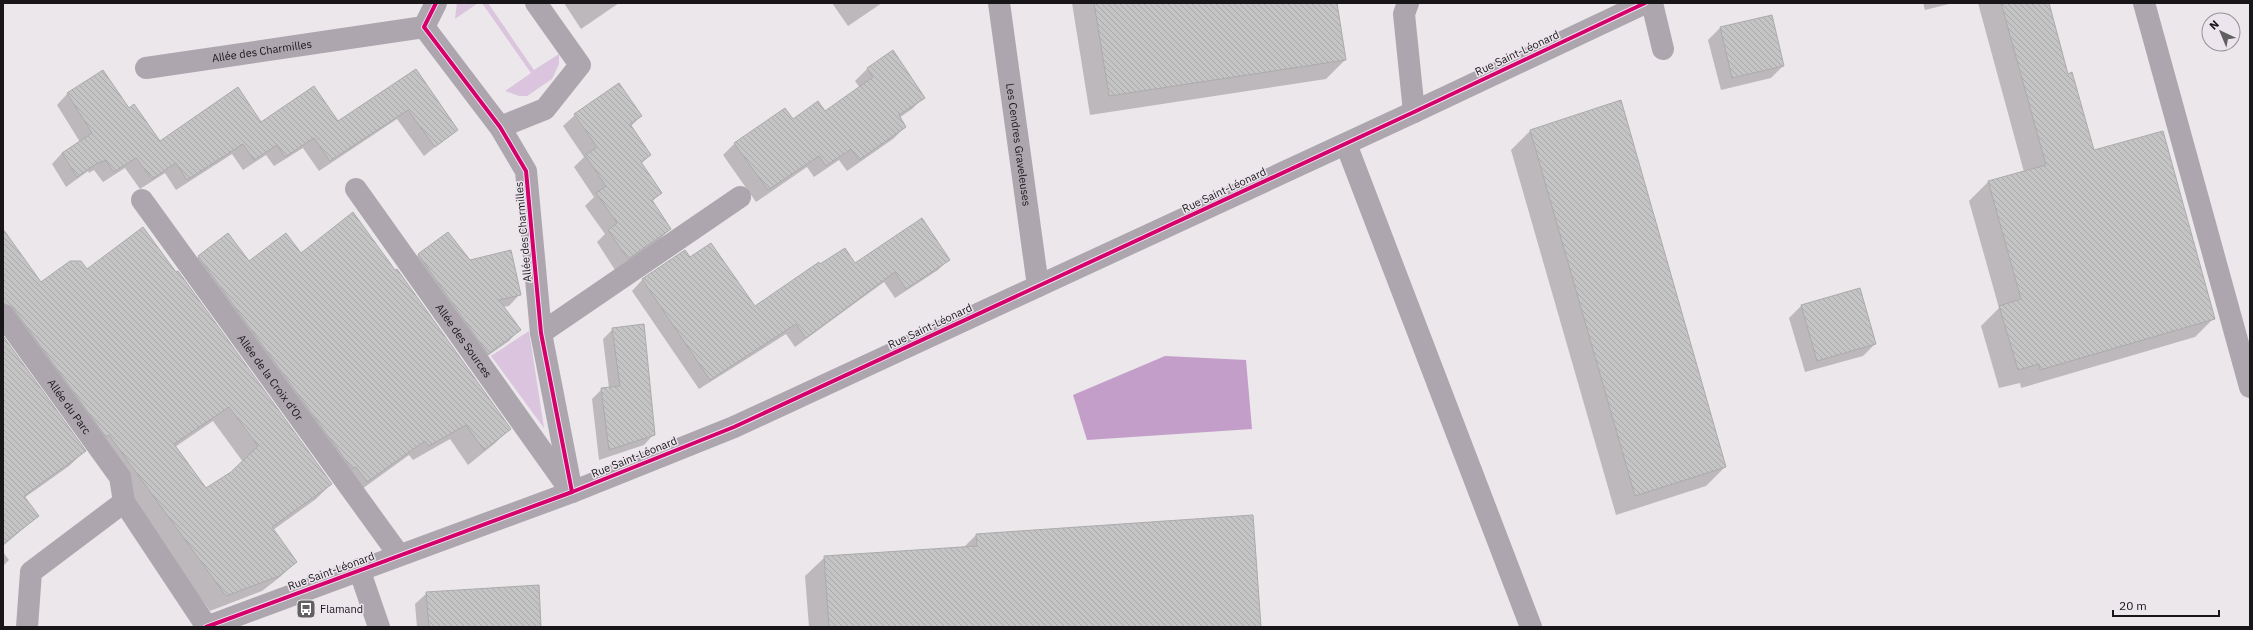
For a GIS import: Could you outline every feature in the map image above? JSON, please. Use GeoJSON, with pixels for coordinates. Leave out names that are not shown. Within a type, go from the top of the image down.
{"type":"FeatureCollection","features":[{"type":"Feature","properties":{"kind":"street"},"geometry":{"type":"LineString","coordinates":[[424,27],[436,3]]}},
{"type":"Feature","properties":{"kind":"street"},"geometry":{"type":"LineString","coordinates":[[500,127],[544,109],[580,65],[536,3]]}},
{"type":"Feature","properties":{"kind":"street","name":"Les Cendres Graveleuses"},"geometry":{"type":"LineString","coordinates":[[999,3],[1038,286]]}},
{"type":"Feature","properties":{"kind":"street"},"geometry":{"type":"LineString","coordinates":[[1408,3],[1404,14],[1414,112]]}},
{"type":"Feature","properties":{"kind":"street","name":"Rue Saint-Léonard"},"geometry":{"type":"LineString","coordinates":[[206,627],[359,569],[572,492],[734,427],[1346,144],[1645,3]]}},
{"type":"Feature","properties":{"kind":"street"},"geometry":{"type":"LineString","coordinates":[[1652,3],[1663,49]]}},
{"type":"Feature","properties":{"kind":"street"},"geometry":{"type":"LineString","coordinates":[[2144,3],[2250,386]]}},
{"type":"Feature","properties":{"kind":"street","name":"Allée des Charmilles"},"geometry":{"type":"LineString","coordinates":[[146,68],[424,27],[500,127],[526,171],[541,333],[572,492]]}},
{"type":"Feature","properties":{"kind":"street"},"geometry":{"type":"LineString","coordinates":[[1346,144],[1531,627]]}},
{"type":"Feature","properties":{"kind":"street","name":"Allée des Sources"},"geometry":{"type":"LineString","coordinates":[[356,189],[572,492]]}},
{"type":"Feature","properties":{"kind":"street"},"geometry":{"type":"LineString","coordinates":[[541,333],[740,197]]}},
{"type":"Feature","properties":{"kind":"street","name":"Allée de la Croix d'Or"},"geometry":{"type":"LineString","coordinates":[[142,200],[400,555]]}},
{"type":"Feature","properties":{"kind":"street","name":"Allée du Parc"},"geometry":{"type":"LineString","coordinates":[[3,315],[120,477],[124,502],[206,627]]}},
{"type":"Feature","properties":{"kind":"street"},"geometry":{"type":"LineString","coordinates":[[27,627],[31,572],[124,502]]}},
{"type":"Feature","properties":{"kind":"street"},"geometry":{"type":"LineString","coordinates":[[359,569],[379,627]]}},
{"type":"Feature","properties":{"kind":"shaded area"},"geometry":{"type":"Polygon","coordinates":[[[457,3],[478,3],[455,19],[457,3]]]}},
{"type":"Feature","properties":{"kind":"shaded area"},"geometry":{"type":"Polygon","coordinates":[[[482,3],[488,3],[534,70],[559,54],[559,64],[552,79],[527,96],[519,96],[505,91],[531,73],[482,3]]]}},
{"type":"Feature","properties":{"kind":"shaded area"},"geometry":{"type":"Polygon","coordinates":[[[529,331],[544,428],[491,356],[529,331]]]}},
{"type":"Feature","properties":{"kind":"shaded area"},"geometry":{"type":"Polygon","coordinates":[[[1165,356],[1246,360],[1252,429],[1087,440],[1073,395],[1165,356]]]}},
{"type":"Feature","properties":{"kind":"building"},"geometry":{"type":"Polygon","coordinates":[[[1094,3],[1337,3],[1346,60],[1109,96],[1094,3]]]}},
{"type":"Feature","properties":{"kind":"building"},"geometry":{"type":"Polygon","coordinates":[[[2001,3],[2049,3],[2068,74],[2072,72],[2094,150],[2163,131],[2215,319],[2040,370],[2039,364],[2018,370],[1999,306],[2021,299],[1988,181],[2046,165],[2001,3]]]}},
{"type":"Feature","properties":{"kind":"building"},"geometry":{"type":"Polygon","coordinates":[[[1772,15],[1784,66],[1732,78],[1720,27],[1772,15]]]}},
{"type":"Feature","properties":{"kind":"building"},"geometry":{"type":"Polygon","coordinates":[[[893,50],[925,98],[899,115],[906,127],[859,160],[851,149],[826,166],[819,156],[768,190],[734,143],[785,108],[793,119],[818,101],[825,111],[873,77],[867,68],[893,50]]]}},
{"type":"Feature","properties":{"kind":"building"},"geometry":{"type":"Polygon","coordinates":[[[416,69],[458,130],[435,147],[408,110],[330,161],[314,138],[285,157],[277,145],[254,160],[243,144],[187,180],[176,163],[152,179],[136,158],[114,172],[105,160],[100,163],[99,162],[77,177],[62,153],[92,133],[67,93],[103,70],[129,108],[134,104],[160,141],[238,87],[261,122],[314,86],[338,121],[416,69]]]}},
{"type":"Feature","properties":{"kind":"building"},"geometry":{"type":"Polygon","coordinates":[[[619,83],[642,116],[630,124],[651,155],[641,162],[662,193],[652,200],[671,229],[628,259],[608,230],[617,223],[596,193],[606,186],[585,155],[597,147],[574,114],[619,83]]]}},
{"type":"Feature","properties":{"kind":"building"},"geometry":{"type":"Polygon","coordinates":[[[1621,100],[1726,467],[1635,496],[1530,130],[1621,100]]]}},
{"type":"Feature","properties":{"kind":"building"},"geometry":{"type":"Polygon","coordinates":[[[353,212],[395,270],[397,269],[511,429],[484,450],[466,425],[429,446],[425,441],[367,482],[356,467],[352,469],[198,256],[228,233],[249,261],[286,233],[301,253],[353,212]]]}},
{"type":"Feature","properties":{"kind":"building"},"geometry":{"type":"Polygon","coordinates":[[[922,218],[950,260],[906,289],[895,272],[806,338],[796,324],[710,380],[642,279],[685,250],[690,257],[711,243],[755,306],[819,262],[820,264],[845,248],[855,263],[922,218]]]}},
{"type":"Feature","properties":{"kind":"building"},"geometry":{"type":"Polygon","coordinates":[[[143,227],[176,272],[178,271],[332,484],[272,527],[297,562],[279,576],[226,596],[109,435],[106,437],[13,308],[3,303],[3,229],[41,282],[70,261],[81,261],[87,269],[143,227]],[[229,407],[174,444],[206,488],[231,472],[258,446],[229,407]]]}},
{"type":"Feature","properties":{"kind":"building"},"geometry":{"type":"Polygon","coordinates":[[[448,232],[470,260],[511,250],[521,295],[499,300],[521,330],[488,354],[418,254],[448,232]]]}},
{"type":"Feature","properties":{"kind":"building"},"geometry":{"type":"Polygon","coordinates":[[[1860,288],[1876,344],[1817,361],[1801,305],[1860,288]]]}},
{"type":"Feature","properties":{"kind":"building"},"geometry":{"type":"Polygon","coordinates":[[[644,324],[655,435],[609,450],[601,388],[620,386],[612,328],[644,324]]]}},
{"type":"Feature","properties":{"kind":"building"},"geometry":{"type":"Polygon","coordinates":[[[3,336],[86,451],[24,496],[39,516],[3,544],[3,336]]]}},
{"type":"Feature","properties":{"kind":"building"},"geometry":{"type":"Polygon","coordinates":[[[1253,515],[1261,627],[829,627],[824,556],[977,546],[976,534],[1253,515]]]}},
{"type":"Feature","properties":{"kind":"building"},"geometry":{"type":"Polygon","coordinates":[[[539,585],[541,627],[429,627],[426,592],[539,585]]]}},
{"type":"Feature","properties":{"kind":"cycle path"},"geometry":{"type":"LineString","coordinates":[[436,3],[424,27],[500,127],[526,171],[541,333],[572,492]]}},
{"type":"Feature","properties":{"kind":"cycle path"},"geometry":{"type":"LineString","coordinates":[[206,627],[572,492],[734,427],[1414,112],[1645,3]]}},
{"type":"Feature","properties":{"kind":"place","name":"Flamand"},"geometry":{"type":"Point","coordinates":[306,609]}}]}
